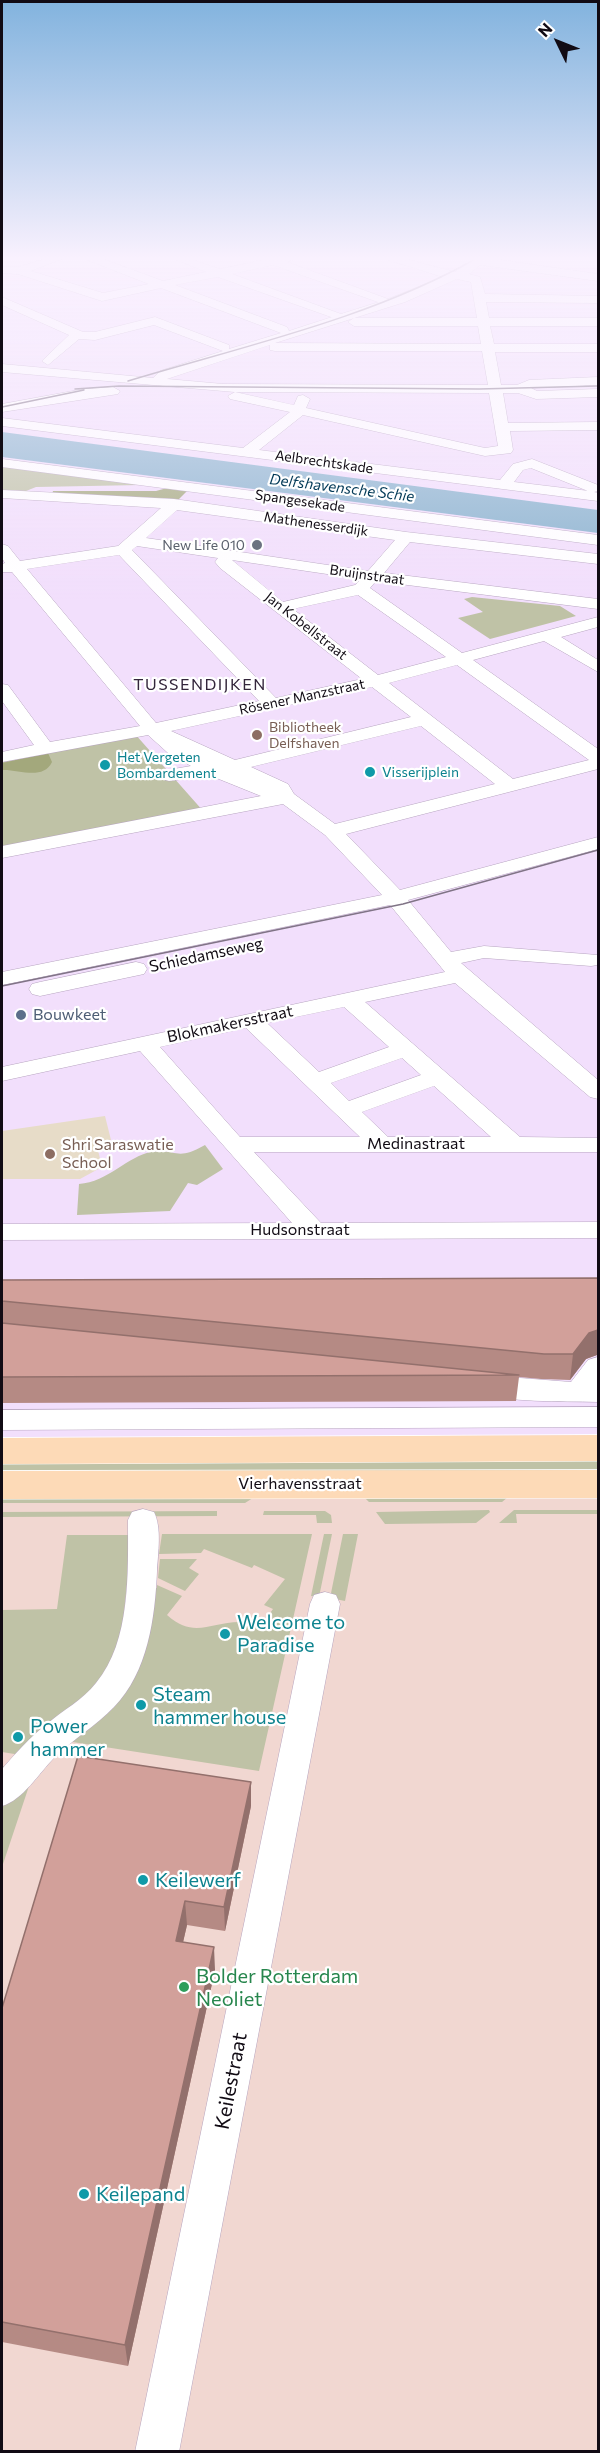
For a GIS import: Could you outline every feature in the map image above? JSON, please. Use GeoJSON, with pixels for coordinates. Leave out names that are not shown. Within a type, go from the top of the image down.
{"type":"FeatureCollection","features":[{"type":"Feature","properties":{"kind":"main road"},"geometry":{"type":"LineString","coordinates":[[2,1450],[598,1448]]}},
{"type":"Feature","properties":{"kind":"main road","name":"Vierhavensstraat"},"geometry":{"type":"LineString","coordinates":[[2,1485],[598,1484]]}},
{"type":"Feature","properties":{"kind":"street"},"geometry":{"type":"LineString","coordinates":[[45,372],[70,375],[141,390],[224,387]]}},
{"type":"Feature","properties":{"kind":"street"},"geometry":{"type":"LineString","coordinates":[[2,412],[143,372]]}},
{"type":"Feature","properties":{"kind":"street"},"geometry":{"type":"LineString","coordinates":[[141,390],[170,372]]}},
{"type":"Feature","properties":{"kind":"street"},"geometry":{"type":"LineString","coordinates":[[235,396],[485,452],[502,452],[507,448],[494,372]]}},
{"type":"Feature","properties":{"kind":"street"},"geometry":{"type":"LineString","coordinates":[[70,375],[105,384],[155,383],[330,389],[345,395],[465,396],[472,390],[598,387]]}},
{"type":"Feature","properties":{"kind":"street"},"geometry":{"type":"LineString","coordinates":[[520,389],[529,384],[598,381]]}},
{"type":"Feature","properties":{"kind":"street"},"geometry":{"type":"LineString","coordinates":[[248,451],[295,417],[303,389]]}},
{"type":"Feature","properties":{"kind":"street"},"geometry":{"type":"LineString","coordinates":[[520,389],[537,395],[598,393]]}},
{"type":"Feature","properties":{"kind":"street","name":"Aelbrechtskade"},"geometry":{"type":"LineString","coordinates":[[2,412],[50,428],[248,451],[598,497]]}},
{"type":"Feature","properties":{"kind":"street"},"geometry":{"type":"LineString","coordinates":[[503,427],[598,426]]}},
{"type":"Feature","properties":{"kind":"street","name":"Spangesekade"},"geometry":{"type":"LineString","coordinates":[[2,463],[598,540]]}},
{"type":"Feature","properties":{"kind":"street"},"geometry":{"type":"LineString","coordinates":[[503,486],[518,467],[532,463],[598,490]]}},
{"type":"Feature","properties":{"kind":"street","name":"Mathenesserdijk"},"geometry":{"type":"LineString","coordinates":[[34,495],[55,489],[153,488],[160,483]]}},
{"type":"Feature","properties":{"kind":"street","name":"Mathenesserdijk"},"geometry":{"type":"LineString","coordinates":[[2,494],[174,504],[406,537],[598,559]]}},
{"type":"Feature","properties":{"kind":"street"},"geometry":{"type":"LineString","coordinates":[[174,504],[129,545],[272,704]]}},
{"type":"Feature","properties":{"kind":"street"},"geometry":{"type":"LineString","coordinates":[[280,607],[366,583],[406,537]]}},
{"type":"Feature","properties":{"kind":"street","name":"Bruijnstraat"},"geometry":{"type":"LineString","coordinates":[[9,568],[129,545],[228,555],[366,583],[598,603]]}},
{"type":"Feature","properties":{"kind":"street"},"geometry":{"type":"LineString","coordinates":[[2,549],[9,568],[156,736],[170,747],[214,769],[272,795],[286,797]]}},
{"type":"Feature","properties":{"kind":"street","name":"Jan Kobellstraat"},"geometry":{"type":"LineString","coordinates":[[228,555],[222,562],[509,785]]}},
{"type":"Feature","properties":{"kind":"street"},"geometry":{"type":"LineString","coordinates":[[366,583],[460,659],[598,756]]}},
{"type":"Feature","properties":{"kind":"street","name":"Rösener Manzstraat"},"geometry":{"type":"LineString","coordinates":[[2,757],[272,704],[460,659],[598,622]]}},
{"type":"Feature","properties":{"kind":"street"},"geometry":{"type":"LineString","coordinates":[[547,636],[598,667]]}},
{"type":"Feature","properties":{"kind":"street"},"geometry":{"type":"LineString","coordinates":[[2,688],[45,748]]}},
{"type":"Feature","properties":{"kind":"street"},"geometry":{"type":"LineString","coordinates":[[169,775],[233,766],[426,719]]}},
{"type":"Feature","properties":{"kind":"street"},"geometry":{"type":"LineString","coordinates":[[152,729],[281,788],[286,797],[332,831],[403,905],[454,967],[598,1092]]}},
{"type":"Feature","properties":{"kind":"street"},"geometry":{"type":"LineString","coordinates":[[332,831],[598,763]]}},
{"type":"Feature","properties":{"kind":"street"},"geometry":{"type":"LineString","coordinates":[[2,852],[286,797]]}},
{"type":"Feature","properties":{"kind":"street","name":"Schiedamseweg"},"geometry":{"type":"LineString","coordinates":[[2,979],[403,905],[598,843]]}},
{"type":"Feature","properties":{"kind":"street","name":"Schiedamseweg"},"geometry":{"type":"LineString","coordinates":[[2,997],[598,861]]}},
{"type":"Feature","properties":{"kind":"street","name":"Blokmakersstraat"},"geometry":{"type":"LineString","coordinates":[[2,1074],[349,999],[454,967],[484,952],[596,957]]}},
{"type":"Feature","properties":{"kind":"street"},"geometry":{"type":"LineString","coordinates":[[349,999],[514,1145]]}},
{"type":"Feature","properties":{"kind":"street"},"geometry":{"type":"LineString","coordinates":[[251,1020],[382,1144]]}},
{"type":"Feature","properties":{"kind":"street"},"geometry":{"type":"LineString","coordinates":[[145,1043],[233,1144],[313,1230]]}},
{"type":"Feature","properties":{"kind":"street"},"geometry":{"type":"LineString","coordinates":[[315,1081],[405,1049]]}},
{"type":"Feature","properties":{"kind":"street"},"geometry":{"type":"LineString","coordinates":[[346,1110],[437,1077]]}},
{"type":"Feature","properties":{"kind":"street","name":"Medinastraat"},"geometry":{"type":"LineString","coordinates":[[233,1144],[598,1145]]}},
{"type":"Feature","properties":{"kind":"street","name":"Hudsonstraat"},"geometry":{"type":"LineString","coordinates":[[2,1232],[598,1230]]}},
{"type":"Feature","properties":{"kind":"street"},"geometry":{"type":"LineString","coordinates":[[459,1383],[588,1392],[598,1367]]}},
{"type":"Feature","properties":{"kind":"street"},"geometry":{"type":"LineString","coordinates":[[2,1420],[598,1418]]}},
{"type":"Feature","properties":{"kind":"street"},"geometry":{"type":"LineString","coordinates":[[2,1792],[52,1738],[98,1702],[116,1682],[137,1618],[143,1520]]}},
{"type":"Feature","properties":{"kind":"street","name":"Keilestraat"},"geometry":{"type":"LineString","coordinates":[[157,2451],[325,1604]]}},
{"type":"Feature","properties":{"kind":"shaded area","name":"Shri Saraswatie School"},"geometry":{"type":"Polygon","coordinates":[[[105,1116],[111,1140],[96,1142],[102,1167],[80,1179],[2,1179],[2,1131],[105,1116]]]}},
{"type":"Feature","properties":{"kind":"shaded area"},"geometry":{"type":"Polygon","coordinates":[[[2,1492],[598,1493],[598,2451],[2,2452],[2,1492]]]}},
{"type":"Feature","properties":{"kind":"green space"},"geometry":{"type":"Polygon","coordinates":[[[2,466],[141,485],[36,487],[26,491],[2,490],[2,466]]]}},
{"type":"Feature","properties":{"kind":"green space"},"geometry":{"type":"Polygon","coordinates":[[[167,488],[189,489],[175,503],[52,494],[53,491],[156,491],[167,488]]]}},
{"type":"Feature","properties":{"kind":"green space"},"geometry":{"type":"Polygon","coordinates":[[[472,597],[560,606],[576,616],[490,639],[458,618],[483,612],[464,599],[472,597]]]}},
{"type":"Feature","properties":{"kind":"green space"},"geometry":{"type":"Polygon","coordinates":[[[135,734],[204,812],[2,851],[2,762],[135,734]]]}},
{"type":"Feature","properties":{"kind":"green space"},"geometry":{"type":"Polygon","coordinates":[[[48,753],[52,762],[43,771],[30,773],[2,770],[2,763],[48,753]]]}},
{"type":"Feature","properties":{"kind":"green space"},"geometry":{"type":"Polygon","coordinates":[[[205,1145],[223,1169],[197,1185],[188,1183],[170,1211],[77,1215],[79,1184],[99,1179],[142,1154],[160,1151],[182,1154],[205,1145]]]}},
{"type":"Feature","properties":{"kind":"green space"},"geometry":{"type":"Polygon","coordinates":[[[598,1454],[598,1475],[2,1478],[2,1461],[34,1458],[598,1454]]]}},
{"type":"Feature","properties":{"kind":"green space"},"geometry":{"type":"Polygon","coordinates":[[[264,1491],[245,1503],[2,1503],[2,1492],[264,1491]]]}},
{"type":"Feature","properties":{"kind":"green space"},"geometry":{"type":"Polygon","coordinates":[[[514,1492],[502,1502],[369,1502],[360,1493],[514,1492]]]}},
{"type":"Feature","properties":{"kind":"green space"},"geometry":{"type":"Polygon","coordinates":[[[489,1510],[490,1512],[476,1523],[385,1524],[376,1512],[489,1510]]]}},
{"type":"Feature","properties":{"kind":"green space"},"geometry":{"type":"Polygon","coordinates":[[[514,1510],[598,1510],[598,1514],[516,1514],[517,1523],[499,1523],[514,1510]]]}},
{"type":"Feature","properties":{"kind":"green space"},"geometry":{"type":"Polygon","coordinates":[[[217,1511],[217,1516],[2,1517],[2,1512],[217,1511]]]}},
{"type":"Feature","properties":{"kind":"green space"},"geometry":{"type":"Polygon","coordinates":[[[264,1511],[325,1511],[331,1515],[332,1523],[317,1523],[316,1515],[263,1515],[264,1511]]]}},
{"type":"Feature","properties":{"kind":"green space"},"geometry":{"type":"Polygon","coordinates":[[[162,1534],[312,1534],[259,1771],[60,1740],[93,1713],[145,1588],[157,1588],[157,1585],[182,1596],[167,1615],[177,1622],[195,1628],[231,1622],[261,1626],[273,1609],[264,1605],[285,1579],[254,1565],[252,1568],[204,1549],[201,1553],[159,1554],[162,1534]]]}},
{"type":"Feature","properties":{"kind":"green space"},"geometry":{"type":"Polygon","coordinates":[[[324,1534],[332,1534],[319,1597],[311,1596],[324,1534]]]}},
{"type":"Feature","properties":{"kind":"green space"},"geometry":{"type":"Polygon","coordinates":[[[343,1534],[358,1534],[345,1601],[330,1598],[343,1534]]]}},
{"type":"Feature","properties":{"kind":"green space"},"geometry":{"type":"Polygon","coordinates":[[[67,1535],[132,1535],[119,1662],[27,1756],[2,1752],[2,1610],[57,1609],[67,1535]]]}},
{"type":"Feature","properties":{"kind":"green space"},"geometry":{"type":"Polygon","coordinates":[[[160,1559],[197,1559],[189,1568],[199,1574],[185,1591],[158,1578],[160,1559]]]}},
{"type":"Feature","properties":{"kind":"green space"},"geometry":{"type":"Polygon","coordinates":[[[2,1766],[34,1771],[2,1867],[2,1766]]]}},
{"type":"Feature","properties":{"kind":"water","name":"Delfshavensche Schie"},"geometry":{"type":"Polygon","coordinates":[[[2,432],[598,510],[598,533],[2,457],[2,432]]]}},
{"type":"Feature","properties":{"kind":"building"},"geometry":{"type":"Polygon","coordinates":[[[598,1278],[598,1330],[589,1333],[573,1354],[544,1354],[2,1301],[2,1280],[598,1278]]]}},
{"type":"Feature","properties":{"kind":"building"},"geometry":{"type":"Polygon","coordinates":[[[2,1323],[519,1375],[2,1377],[2,1323]]]}},
{"type":"Feature","properties":{"kind":"building","name":"Keilepand"},"geometry":{"type":"Polygon","coordinates":[[[78,1756],[251,1782],[224,1907],[185,1901],[176,1941],[214,1947],[125,2345],[2,2322],[2,2008],[78,1756]]]}},
{"type":"Feature","properties":{"kind":"tram line"},"geometry":{"type":"LineString","coordinates":[[128,381],[158,372]]}},
{"type":"Feature","properties":{"kind":"tram line"},"geometry":{"type":"LineString","coordinates":[[75,389],[119,386],[479,389],[598,386]]}},
{"type":"Feature","properties":{"kind":"tram line"},"geometry":{"type":"LineString","coordinates":[[2,407],[84,390]]}},
{"type":"Feature","properties":{"kind":"tram line"},"geometry":{"type":"LineString","coordinates":[[2,986],[403,904],[598,850]]}},
{"type":"Feature","properties":{"kind":"place","name":"New Life 010"},"geometry":{"type":"Point","coordinates":[257,545]}},
{"type":"Feature","properties":{"kind":"place","name":"Bibliotheek Delfshaven"},"geometry":{"type":"Point","coordinates":[257,735]}},
{"type":"Feature","properties":{"kind":"place","name":"Het Vergeten Bombardement"},"geometry":{"type":"Point","coordinates":[105,765]}},
{"type":"Feature","properties":{"kind":"place","name":"Visserijplein"},"geometry":{"type":"Point","coordinates":[370,772]}},
{"type":"Feature","properties":{"kind":"place","name":"Bouwkeet"},"geometry":{"type":"Point","coordinates":[21,1015]}},
{"type":"Feature","properties":{"kind":"place","name":"Shri Saraswatie School"},"geometry":{"type":"Point","coordinates":[50,1154]}},
{"type":"Feature","properties":{"kind":"place","name":"Welcome to Paradise"},"geometry":{"type":"Point","coordinates":[225,1634]}},
{"type":"Feature","properties":{"kind":"place","name":"Steam hammer house"},"geometry":{"type":"Point","coordinates":[141,1705]}},
{"type":"Feature","properties":{"kind":"place","name":"Power hammer"},"geometry":{"type":"Point","coordinates":[18,1737]}},
{"type":"Feature","properties":{"kind":"place","name":"Keilewerf"},"geometry":{"type":"Point","coordinates":[143,1880]}},
{"type":"Feature","properties":{"kind":"place","name":"Bolder Rotterdam Neoliet"},"geometry":{"type":"Point","coordinates":[184,1987]}},
{"type":"Feature","properties":{"kind":"place","name":"Keilepand"},"geometry":{"type":"Point","coordinates":[84,2194]}},
{"type":"Feature","properties":{"kind":"district","name":"TUSSENDIJKEN"},"geometry":{"type":"Point","coordinates":[200,685]}}]}
